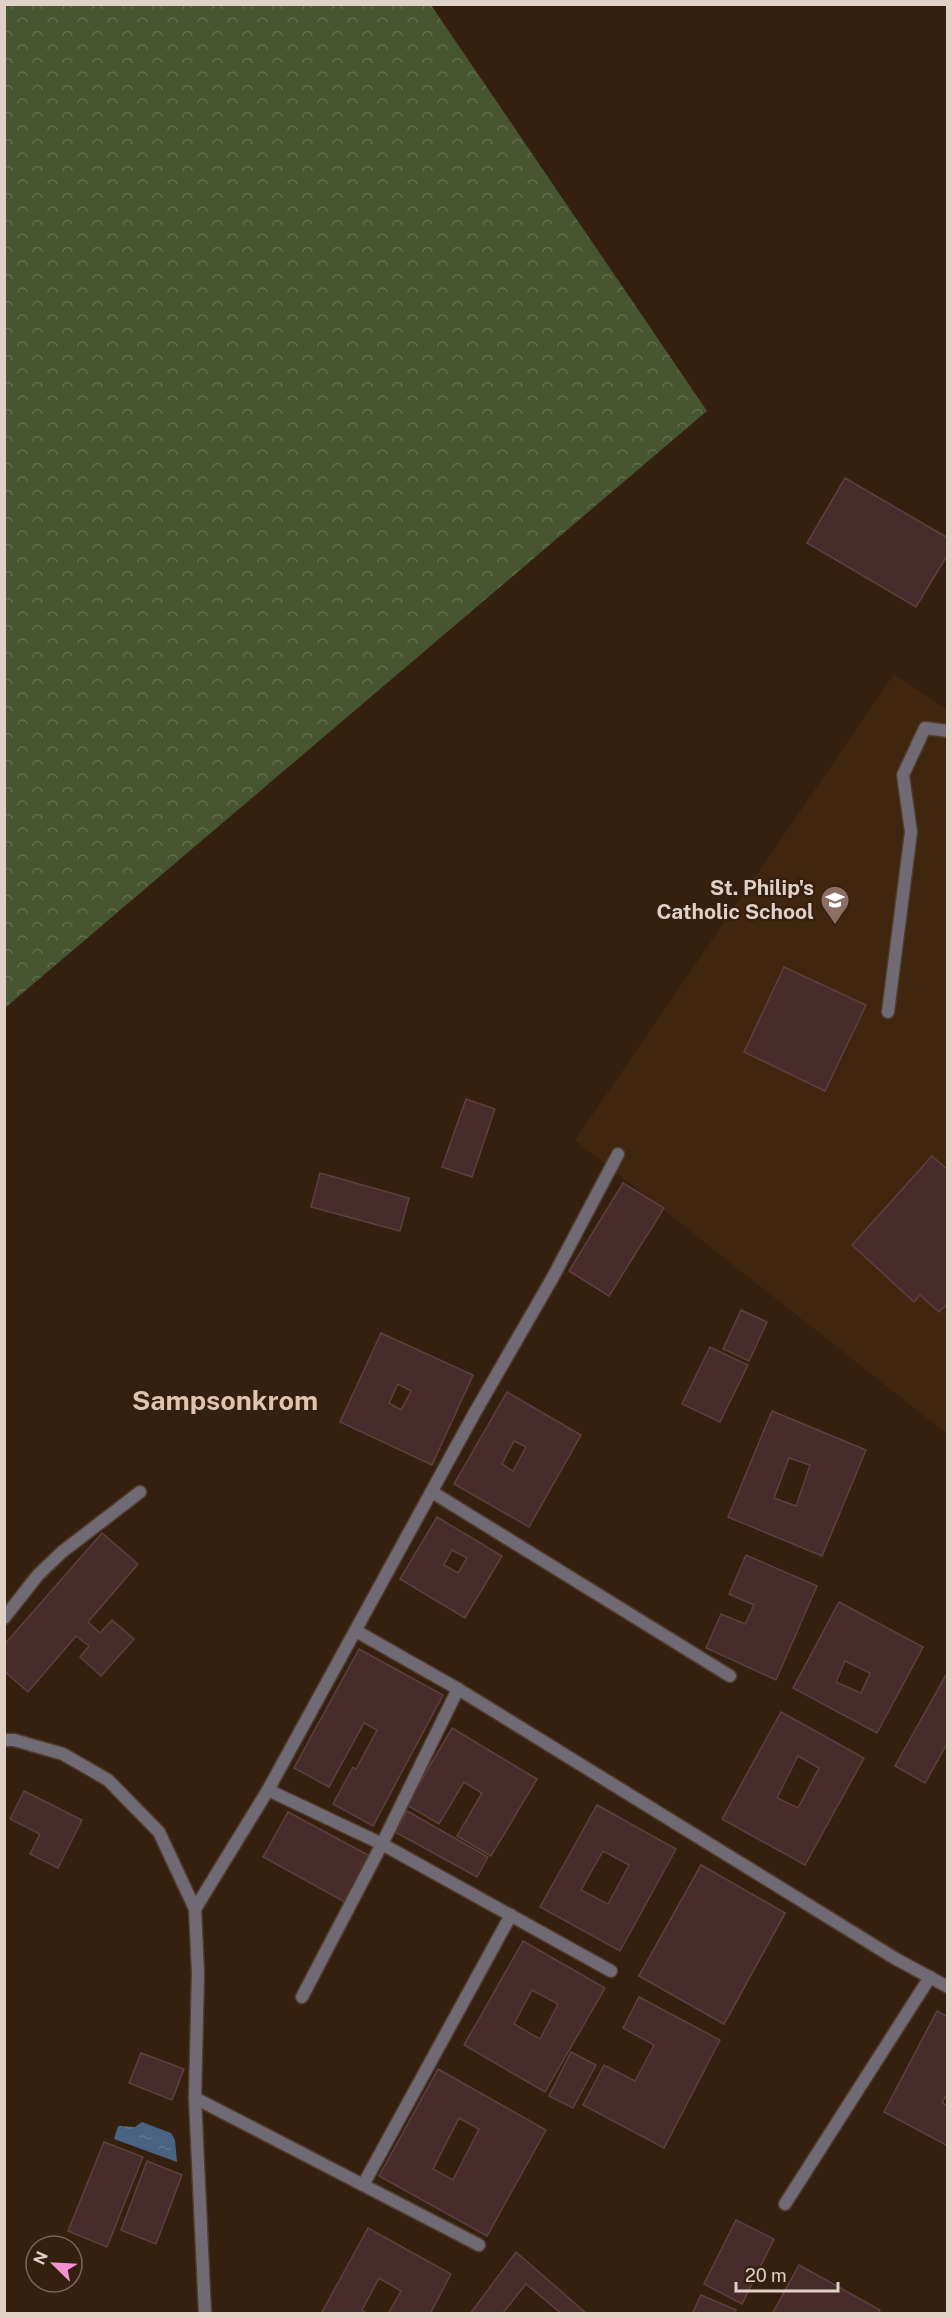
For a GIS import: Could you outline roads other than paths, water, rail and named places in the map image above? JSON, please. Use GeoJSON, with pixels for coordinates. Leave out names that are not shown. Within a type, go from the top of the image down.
{"type":"FeatureCollection","features":[{"type":"Feature","properties":{"kind":"street"},"geometry":{"type":"LineString","coordinates":[[888,1012],[911,832],[903,775],[925,728],[948,731]]}},
{"type":"Feature","properties":{"kind":"street"},"geometry":{"type":"LineString","coordinates":[[195,1909],[268,1790],[432,1492],[554,1277],[618,1154]]}},
{"type":"Feature","properties":{"kind":"street"},"geometry":{"type":"LineString","coordinates":[[4,1618],[38,1575],[62,1552],[140,1492]]}},
{"type":"Feature","properties":{"kind":"street"},"geometry":{"type":"LineString","coordinates":[[432,1492],[730,1676]]}},
{"type":"Feature","properties":{"kind":"street"},"geometry":{"type":"LineString","coordinates":[[356,1631],[458,1689],[896,1959],[948,1987]]}},
{"type":"Feature","properties":{"kind":"street"},"geometry":{"type":"LineString","coordinates":[[302,1997],[382,1844],[458,1689]]}},
{"type":"Feature","properties":{"kind":"street"},"geometry":{"type":"LineString","coordinates":[[4,1740],[14,1740],[63,1754],[108,1780],[159,1832],[195,1909],[198,1973],[195,2098],[205,2313]]}},
{"type":"Feature","properties":{"kind":"street"},"geometry":{"type":"LineString","coordinates":[[268,1790],[382,1844],[611,1971]]}},
{"type":"Feature","properties":{"kind":"street"},"geometry":{"type":"LineString","coordinates":[[363,2185],[511,1916]]}},
{"type":"Feature","properties":{"kind":"street"},"geometry":{"type":"LineString","coordinates":[[785,2204],[930,1977]]}},
{"type":"Feature","properties":{"kind":"street"},"geometry":{"type":"LineString","coordinates":[[195,2098],[478,2245]]}},
{"type":"Feature","properties":{"kind":"water"},"geometry":{"type":"Polygon","coordinates":[[[142,2122],[171,2133],[175,2140],[177,2162],[114,2139],[118,2126],[135,2127],[142,2122]]]}},
{"type":"Feature","properties":{"kind":"place","name":"St. Philip's Catholic School"},"geometry":{"type":"Point","coordinates":[835,926]}},
{"type":"Feature","properties":{"kind":"district","name":"Sampsonkrom"},"geometry":{"type":"Point","coordinates":[225,1401]}}]}
